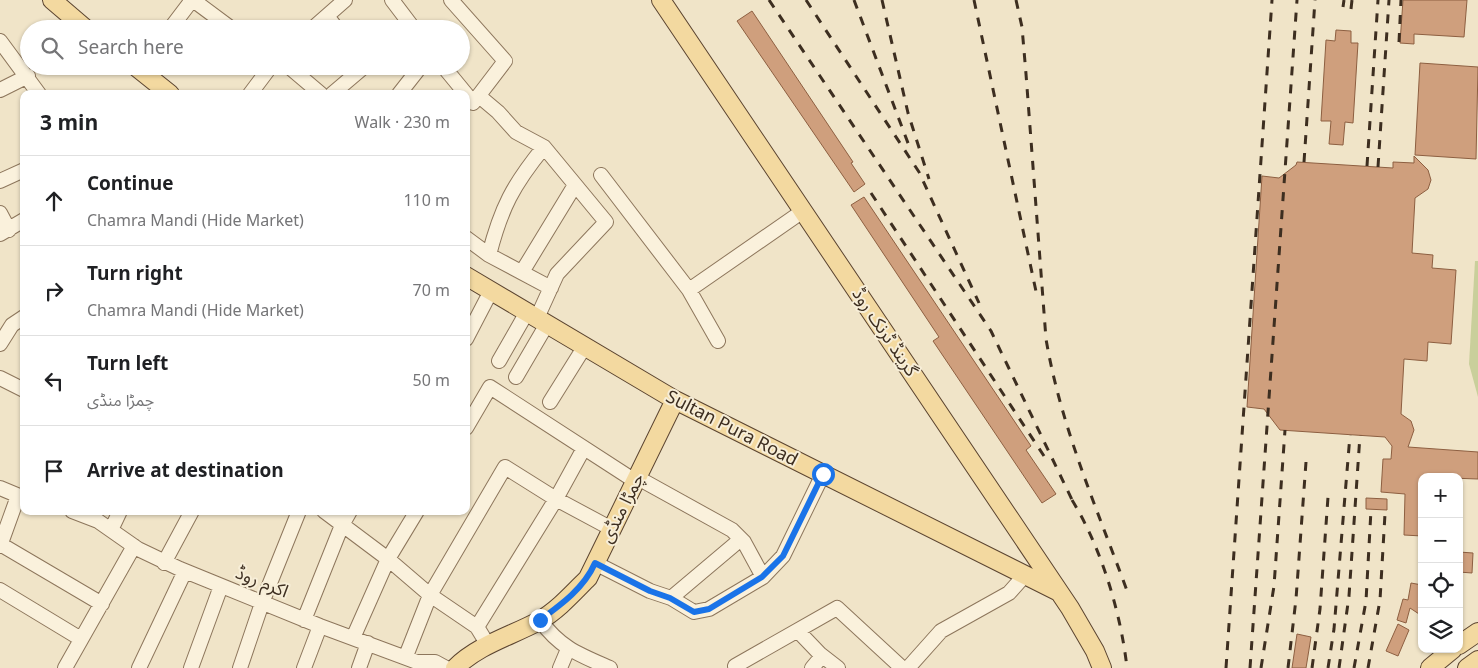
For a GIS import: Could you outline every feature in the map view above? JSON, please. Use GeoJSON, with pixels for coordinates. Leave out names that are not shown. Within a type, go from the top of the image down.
{"type":"FeatureCollection","features":[{"type":"Feature","properties":{"kind":"main road"},"geometry":{"type":"LineString","coordinates":[[52,0],[75,20]]}},
{"type":"Feature","properties":{"kind":"main road","name":"گرینڈ ٹرنک روڈ"},"geometry":{"type":"LineString","coordinates":[[661,0],[1060,592],[1095,651],[1102,668]]}},
{"type":"Feature","properties":{"kind":"main road"},"geometry":{"type":"LineString","coordinates":[[147,75],[165,90]]}},
{"type":"Feature","properties":{"kind":"main road","name":"Sultan Pura Road"},"geometry":{"type":"LineString","coordinates":[[470,278],[675,400],[1060,592]]}},
{"type":"Feature","properties":{"kind":"main road","name":"چمڑا منڈی"},"geometry":{"type":"LineString","coordinates":[[455,668],[463,660],[488,645],[540,620],[571,595],[588,578],[675,400]]}},
{"type":"Feature","properties":{"kind":"main road"},"geometry":{"type":"LineString","coordinates":[[1463,642],[1478,632]]}},
{"type":"Feature","properties":{"kind":"main road"},"geometry":{"type":"LineString","coordinates":[[1430,668],[1448,653]]}},
{"type":"Feature","properties":{"kind":"main road"},"geometry":{"type":"LineString","coordinates":[[1467,668],[1478,660]]}},
{"type":"Feature","properties":{"kind":"street"},"geometry":{"type":"LineString","coordinates":[[177,20],[193,0],[220,20]]}},
{"type":"Feature","properties":{"kind":"street"},"geometry":{"type":"LineString","coordinates":[[322,20],[345,0]]}},
{"type":"Feature","properties":{"kind":"street"},"geometry":{"type":"LineString","coordinates":[[392,0],[406,20]]}},
{"type":"Feature","properties":{"kind":"street"},"geometry":{"type":"LineString","coordinates":[[451,0],[469,20]]}},
{"type":"Feature","properties":{"kind":"street"},"geometry":{"type":"LineString","coordinates":[[326,16],[329,20]]}},
{"type":"Feature","properties":{"kind":"street"},"geometry":{"type":"LineString","coordinates":[[470,21],[505,61],[470,95],[498,112],[516,132],[544,147],[606,222],[557,274],[537,318],[516,377]]}},
{"type":"Feature","properties":{"kind":"street"},"geometry":{"type":"LineString","coordinates":[[0,41],[20,66]]}},
{"type":"Feature","properties":{"kind":"street"},"geometry":{"type":"LineString","coordinates":[[253,90],[264,75]]}},
{"type":"Feature","properties":{"kind":"street"},"geometry":{"type":"LineString","coordinates":[[299,75],[316,90]]}},
{"type":"Feature","properties":{"kind":"street"},"geometry":{"type":"LineString","coordinates":[[337,90],[354,75]]}},
{"type":"Feature","properties":{"kind":"street"},"geometry":{"type":"LineString","coordinates":[[402,90],[414,75]]}},
{"type":"Feature","properties":{"kind":"street"},"geometry":{"type":"LineString","coordinates":[[451,75],[465,90]]}},
{"type":"Feature","properties":{"kind":"street"},"geometry":{"type":"LineString","coordinates":[[0,90],[28,76],[37,90]]}},
{"type":"Feature","properties":{"kind":"street"},"geometry":{"type":"LineString","coordinates":[[489,255],[498,219],[519,177],[544,147]]}},
{"type":"Feature","properties":{"kind":"street"},"geometry":{"type":"LineString","coordinates":[[0,181],[20,172]]}},
{"type":"Feature","properties":{"kind":"street"},"geometry":{"type":"LineString","coordinates":[[601,175],[689,290],[718,341]]}},
{"type":"Feature","properties":{"kind":"street"},"geometry":{"type":"LineString","coordinates":[[522,272],[575,185]]}},
{"type":"Feature","properties":{"kind":"street"},"geometry":{"type":"LineString","coordinates":[[689,290],[803,210]]}},
{"type":"Feature","properties":{"kind":"street"},"geometry":{"type":"LineString","coordinates":[[0,213],[4,232],[20,222]]}},
{"type":"Feature","properties":{"kind":"street"},"geometry":{"type":"LineString","coordinates":[[470,241],[489,255],[551,288]]}},
{"type":"Feature","properties":{"kind":"street"},"geometry":{"type":"LineString","coordinates":[[470,331],[491,291]]}},
{"type":"Feature","properties":{"kind":"street"},"geometry":{"type":"LineString","coordinates":[[499,362],[537,318]]}},
{"type":"Feature","properties":{"kind":"street"},"geometry":{"type":"LineString","coordinates":[[0,344],[20,324]]}},
{"type":"Feature","properties":{"kind":"street"},"geometry":{"type":"LineString","coordinates":[[550,402],[585,346]]}},
{"type":"Feature","properties":{"kind":"street"},"geometry":{"type":"LineString","coordinates":[[0,378],[20,388]]}},
{"type":"Feature","properties":{"kind":"street"},"geometry":{"type":"LineString","coordinates":[[470,421],[490,387],[636,479],[732,530],[741,539],[762,577]]}},
{"type":"Feature","properties":{"kind":"street"},"geometry":{"type":"LineString","coordinates":[[477,628],[556,499],[584,448]]}},
{"type":"Feature","properties":{"kind":"street"},"geometry":{"type":"LineString","coordinates":[[406,656],[430,595],[505,468],[556,499],[612,529]]}},
{"type":"Feature","properties":{"kind":"street"},"geometry":{"type":"LineString","coordinates":[[595,563],[650,591],[670,598],[694,612],[709,609],[762,577],[783,556],[823,474]]}},
{"type":"Feature","properties":{"kind":"street"},"geometry":{"type":"LineString","coordinates":[[0,488],[20,497]]}},
{"type":"Feature","properties":{"kind":"street"},"geometry":{"type":"LineString","coordinates":[[20,499],[0,545],[102,604]]}},
{"type":"Feature","properties":{"kind":"street","name":"اکرم روڈ"},"geometry":{"type":"LineString","coordinates":[[82,515],[98,521],[134,546],[164,563],[320,626],[406,656],[417,662],[435,662],[446,668]]}},
{"type":"Feature","properties":{"kind":"street"},"geometry":{"type":"LineString","coordinates":[[111,530],[118,515]]}},
{"type":"Feature","properties":{"kind":"street"},"geometry":{"type":"LineString","coordinates":[[164,563],[190,515]]}},
{"type":"Feature","properties":{"kind":"street"},"geometry":{"type":"LineString","coordinates":[[240,668],[262,603],[298,515]]}},
{"type":"Feature","properties":{"kind":"street"},"geometry":{"type":"LineString","coordinates":[[330,515],[388,559],[430,595],[477,628],[488,645]]}},
{"type":"Feature","properties":{"kind":"street"},"geometry":{"type":"LineString","coordinates":[[304,620],[342,524],[348,515]]}},
{"type":"Feature","properties":{"kind":"street"},"geometry":{"type":"LineString","coordinates":[[353,638],[388,559],[415,515]]}},
{"type":"Feature","properties":{"kind":"street"},"geometry":{"type":"LineString","coordinates":[[670,598],[741,539]]}},
{"type":"Feature","properties":{"kind":"street"},"geometry":{"type":"LineString","coordinates":[[65,668],[134,546]]}},
{"type":"Feature","properties":{"kind":"street"},"geometry":{"type":"LineString","coordinates":[[139,668],[185,571]]}},
{"type":"Feature","properties":{"kind":"street"},"geometry":{"type":"LineString","coordinates":[[908,668],[941,631],[1009,593],[1025,575]]}},
{"type":"Feature","properties":{"kind":"street"},"geometry":{"type":"LineString","coordinates":[[191,668],[221,586]]}},
{"type":"Feature","properties":{"kind":"street"},"geometry":{"type":"LineString","coordinates":[[0,590],[81,639]]}},
{"type":"Feature","properties":{"kind":"street"},"geometry":{"type":"LineString","coordinates":[[733,667],[837,608],[902,668]]}},
{"type":"Feature","properties":{"kind":"street"},"geometry":{"type":"LineString","coordinates":[[540,620],[550,634],[568,649],[610,668]]}},
{"type":"Feature","properties":{"kind":"street"},"geometry":{"type":"LineString","coordinates":[[304,668],[320,626]]}},
{"type":"Feature","properties":{"kind":"street"},"geometry":{"type":"LineString","coordinates":[[798,631],[822,656],[838,668]]}},
{"type":"Feature","properties":{"kind":"street"},"geometry":{"type":"LineString","coordinates":[[359,668],[368,643]]}},
{"type":"Feature","properties":{"kind":"street"},"geometry":{"type":"LineString","coordinates":[[560,668],[568,649]]}},
{"type":"Feature","properties":{"kind":"street"},"geometry":{"type":"LineString","coordinates":[[812,668],[822,656]]}},
{"type":"Feature","properties":{"kind":"green space"},"geometry":{"type":"Polygon","coordinates":[[[1475,261],[1478,261],[1478,397],[1469,364],[1475,261]]]}},
{"type":"Feature","properties":{"kind":"building"},"geometry":{"type":"Polygon","coordinates":[[[1403,0],[1467,0],[1464,37],[1414,34],[1414,44],[1400,43],[1403,0]]]}},
{"type":"Feature","properties":{"kind":"building"},"geometry":{"type":"Polygon","coordinates":[[[752,11],[853,162],[851,163],[865,184],[854,192],[737,21],[752,11]]]}},
{"type":"Feature","properties":{"kind":"building"},"geometry":{"type":"Polygon","coordinates":[[[1336,30],[1351,31],[1351,43],[1358,43],[1353,123],[1345,122],[1343,145],[1329,144],[1331,121],[1321,121],[1326,40],[1335,41],[1336,30]]]}},
{"type":"Feature","properties":{"kind":"building"},"geometry":{"type":"Polygon","coordinates":[[[1420,63],[1478,67],[1476,159],[1415,155],[1420,63]]]}},
{"type":"Feature","properties":{"kind":"building"},"geometry":{"type":"Polygon","coordinates":[[[1414,156],[1428,170],[1431,180],[1428,189],[1415,198],[1412,253],[1433,255],[1432,268],[1456,270],[1451,344],[1428,342],[1427,361],[1404,359],[1401,414],[1411,421],[1414,430],[1408,447],[1478,452],[1478,479],[1463,478],[1463,473],[1418,473],[1418,536],[1404,535],[1405,494],[1381,492],[1383,459],[1391,459],[1392,446],[1385,437],[1280,430],[1264,409],[1247,407],[1262,176],[1279,178],[1296,165],[1297,162],[1393,168],[1393,162],[1414,163],[1414,156]]]}},
{"type":"Feature","properties":{"kind":"building"},"geometry":{"type":"Polygon","coordinates":[[[864,197],[1031,446],[1026,450],[1056,494],[1042,503],[933,341],[939,337],[851,205],[864,197]]]}},
{"type":"Feature","properties":{"kind":"building"},"geometry":{"type":"Polygon","coordinates":[[[1366,498],[1387,499],[1387,510],[1366,509],[1366,498]]]}},
{"type":"Feature","properties":{"kind":"building"},"geometry":{"type":"Polygon","coordinates":[[[1463,552],[1473,553],[1472,573],[1463,572],[1463,552]]]}},
{"type":"Feature","properties":{"kind":"building"},"geometry":{"type":"Polygon","coordinates":[[[1411,583],[1418,584],[1418,613],[1410,608],[1406,623],[1397,620],[1403,599],[1408,600],[1411,583]]]}},
{"type":"Feature","properties":{"kind":"building"},"geometry":{"type":"Polygon","coordinates":[[[1398,624],[1409,630],[1398,656],[1386,651],[1398,624]]]}},
{"type":"Feature","properties":{"kind":"building"},"geometry":{"type":"Polygon","coordinates":[[[1297,634],[1311,637],[1306,668],[1292,668],[1297,634]]]}},
{"type":"Feature","properties":{"kind":"railway"},"geometry":{"type":"LineString","coordinates":[[769,0],[991,331],[1075,506]]}},
{"type":"Feature","properties":{"kind":"railway"},"geometry":{"type":"LineString","coordinates":[[806,0],[919,172],[979,303]]}},
{"type":"Feature","properties":{"kind":"railway"},"geometry":{"type":"LineString","coordinates":[[854,0],[911,151]]}},
{"type":"Feature","properties":{"kind":"railway"},"geometry":{"type":"LineString","coordinates":[[882,0],[908,113],[929,179]]}},
{"type":"Feature","properties":{"kind":"railway"},"geometry":{"type":"LineString","coordinates":[[974,0],[1037,296]]}},
{"type":"Feature","properties":{"kind":"railway"},"geometry":{"type":"LineString","coordinates":[[1016,0],[1022,27],[1046,339],[1061,405],[1071,437],[1129,596]]}},
{"type":"Feature","properties":{"kind":"railway"},"geometry":{"type":"LineString","coordinates":[[1226,668],[1272,0]]}},
{"type":"Feature","properties":{"kind":"railway"},"geometry":{"type":"LineString","coordinates":[[1250,668],[1297,0]]}},
{"type":"Feature","properties":{"kind":"railway"},"geometry":{"type":"LineString","coordinates":[[1304,162],[1315,0]]}},
{"type":"Feature","properties":{"kind":"railway"},"geometry":{"type":"LineString","coordinates":[[1343,7],[1344,0]]}},
{"type":"Feature","properties":{"kind":"railway"},"geometry":{"type":"LineString","coordinates":[[1351,9],[1352,0]]}},
{"type":"Feature","properties":{"kind":"railway"},"geometry":{"type":"LineString","coordinates":[[1367,166],[1378,0]]}},
{"type":"Feature","properties":{"kind":"railway"},"geometry":{"type":"LineString","coordinates":[[1378,167],[1389,0]]}},
{"type":"Feature","properties":{"kind":"railway"},"geometry":{"type":"LineString","coordinates":[[1399,42],[1401,0]]}},
{"type":"Feature","properties":{"kind":"railway"},"geometry":{"type":"LineString","coordinates":[[871,193],[1044,456]]}},
{"type":"Feature","properties":{"kind":"railway"},"geometry":{"type":"LineString","coordinates":[[1261,668],[1274,586],[1285,430]]}},
{"type":"Feature","properties":{"kind":"railway"},"geometry":{"type":"LineString","coordinates":[[1328,668],[1334,629],[1350,435]]}},
{"type":"Feature","properties":{"kind":"railway"},"geometry":{"type":"LineString","coordinates":[[1339,668],[1349,596],[1360,435]]}},
{"type":"Feature","properties":{"kind":"railway"},"geometry":{"type":"LineString","coordinates":[[1288,668],[1296,599],[1306,462]]}},
{"type":"Feature","properties":{"kind":"railway"},"geometry":{"type":"LineString","coordinates":[[1312,668],[1320,609],[1328,497]]}},
{"type":"Feature","properties":{"kind":"railway"},"geometry":{"type":"LineString","coordinates":[[1072,500],[1101,559],[1115,603],[1127,668]]}},
{"type":"Feature","properties":{"kind":"railway"},"geometry":{"type":"LineString","coordinates":[[1354,668],[1366,601],[1371,510]]}},
{"type":"Feature","properties":{"kind":"railway"},"geometry":{"type":"LineString","coordinates":[[1368,668],[1380,600],[1385,514]]}},
{"type":"Feature","properties":{"kind":"route"},"geometry":{"type":"LineString","coordinates":[[540,620],[558,607],[588,578],[595,563],[650,591],[670,598],[694,612],[709,609],[762,577],[783,556],[823,474]]}}]}
